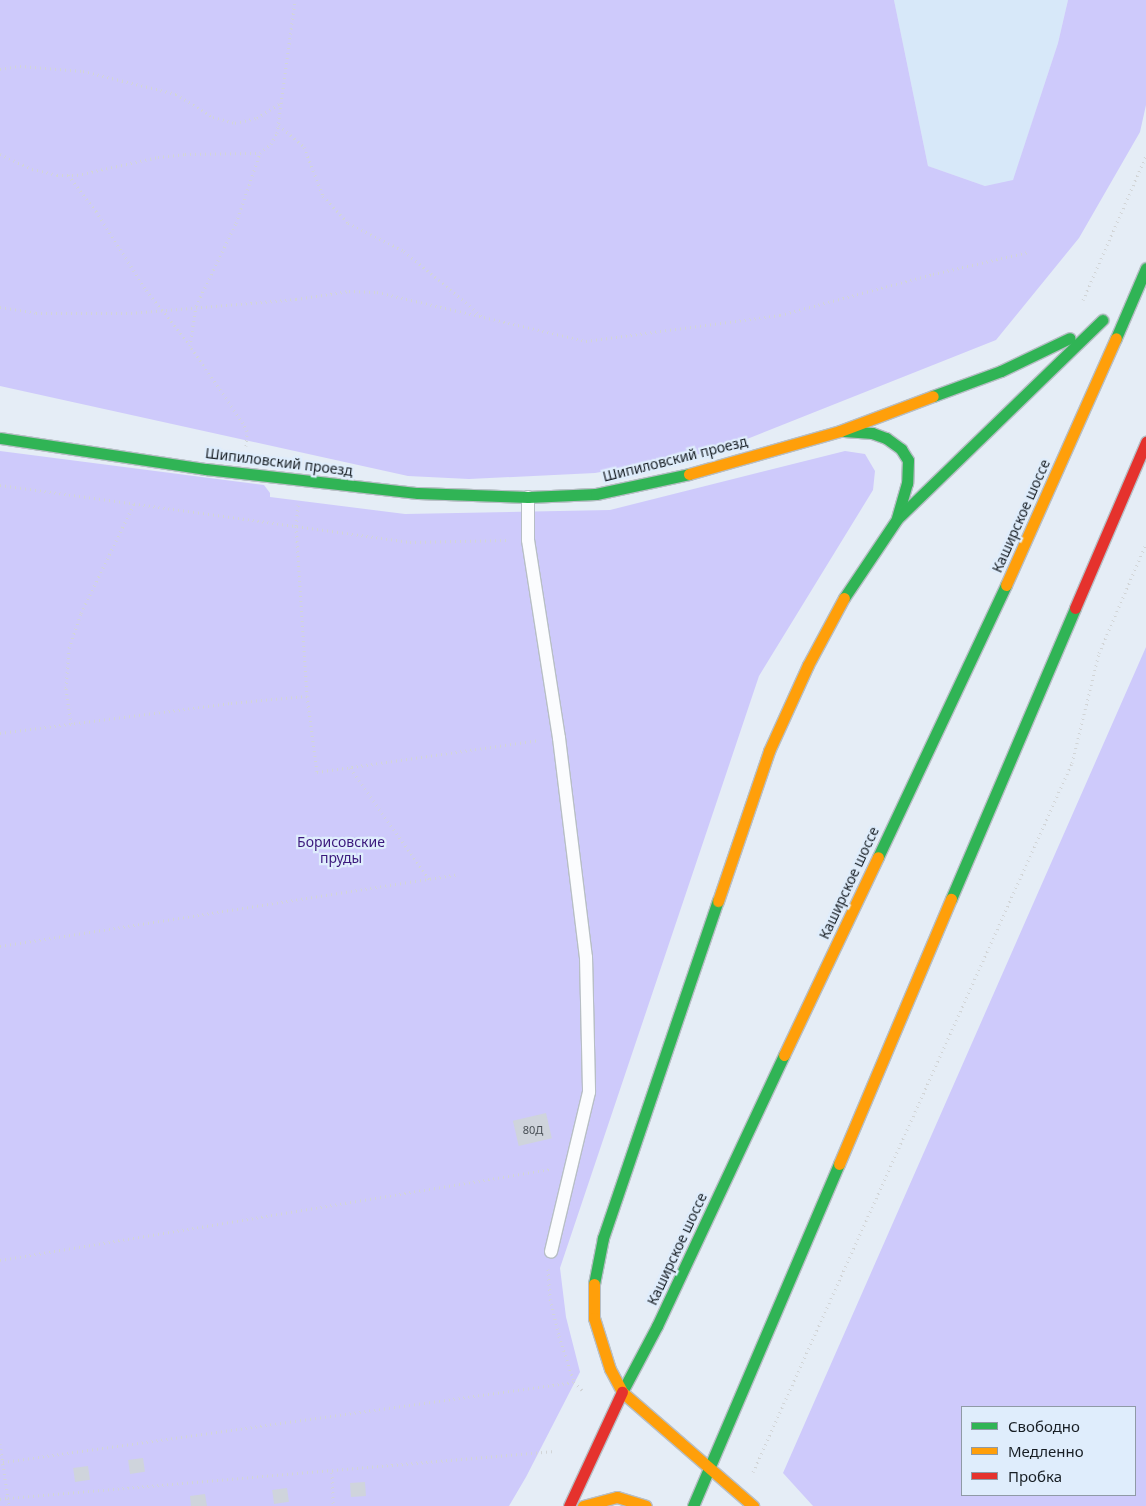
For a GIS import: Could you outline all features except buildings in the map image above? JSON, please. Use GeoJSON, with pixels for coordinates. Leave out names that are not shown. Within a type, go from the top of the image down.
{"type":"FeatureCollection","features":[{"type":"Feature","properties":{"kind":"main road","name":"Каширское шоссе"},"geometry":{"type":"LineString","coordinates":[[569,1506],[622,1392],[658,1326],[1036,522],[1146,268]]}},
{"type":"Feature","properties":{"kind":"main road","name":"Шипиловский проезд"},"geometry":{"type":"LineString","coordinates":[[0,438],[206,469],[418,493],[528,497],[596,494],[682,476],[840,431],[1001,371],[1044,352],[1108,314],[1139,283]]}},
{"type":"Feature","properties":{"kind":"main road"},"geometry":{"type":"LineString","coordinates":[[753,1506],[622,1392],[610,1369],[594,1318],[594,1281],[603,1238],[770,751],[808,665],[844,597],[897,519],[1108,314]]}},
{"type":"Feature","properties":{"kind":"main road"},"geometry":{"type":"LineString","coordinates":[[840,431],[872,433],[886,438],[901,448],[908,460],[908,483],[897,519]]}},
{"type":"Feature","properties":{"kind":"main road"},"geometry":{"type":"LineString","coordinates":[[693,1506],[1146,442]]}},
{"type":"Feature","properties":{"kind":"main road"},"geometry":{"type":"LineString","coordinates":[[583,1506],[618,1497],[646,1506]]}},
{"type":"Feature","properties":{"kind":"lane"},"geometry":{"type":"LineString","coordinates":[[528,497],[528,540],[559,738],[586,957],[589,1092],[551,1252]]}},
{"type":"Feature","properties":{"kind":"path"},"geometry":{"type":"LineString","coordinates":[[190,346],[196,306],[236,223],[260,153],[271,144],[279,125],[295,0]]}},
{"type":"Feature","properties":{"kind":"path"},"geometry":{"type":"LineString","coordinates":[[0,69],[20,66],[83,71],[176,94],[213,117],[235,123],[257,118],[282,102]]}},
{"type":"Feature","properties":{"kind":"path"},"geometry":{"type":"LineString","coordinates":[[279,125],[304,147],[323,196],[348,223],[404,251],[484,318]]}},
{"type":"Feature","properties":{"kind":"path"},"geometry":{"type":"LineString","coordinates":[[0,154],[32,169],[57,175],[68,175],[176,155],[260,153]]}},
{"type":"Feature","properties":{"kind":"path"},"geometry":{"type":"LineString","coordinates":[[1082,302],[1146,156]]}},
{"type":"Feature","properties":{"kind":"path"},"geometry":{"type":"LineString","coordinates":[[68,175],[96,211],[161,310],[190,346],[243,423],[247,431],[245,453]]}},
{"type":"Feature","properties":{"kind":"path"},"geometry":{"type":"LineString","coordinates":[[0,307],[36,313],[161,310],[296,298],[350,291],[377,292],[586,341],[780,315],[933,274],[1028,252]]}},
{"type":"Feature","properties":{"kind":"path"},"geometry":{"type":"LineString","coordinates":[[0,485],[410,542],[528,540]]}},
{"type":"Feature","properties":{"kind":"path"},"geometry":{"type":"LineString","coordinates":[[71,724],[66,688],[69,648],[81,613],[134,504]]}},
{"type":"Feature","properties":{"kind":"path"},"geometry":{"type":"LineString","coordinates":[[296,526],[307,696],[317,772],[559,738]]}},
{"type":"Feature","properties":{"kind":"path"},"geometry":{"type":"LineString","coordinates":[[742,1495],[1072,763],[1100,653],[1146,544]]}},
{"type":"Feature","properties":{"kind":"path"},"geometry":{"type":"LineString","coordinates":[[0,733],[231,702],[307,696]]}},
{"type":"Feature","properties":{"kind":"path"},"geometry":{"type":"LineString","coordinates":[[350,768],[430,880]]}},
{"type":"Feature","properties":{"kind":"path"},"geometry":{"type":"LineString","coordinates":[[0,946],[430,880],[458,874]]}},
{"type":"Feature","properties":{"kind":"path"},"geometry":{"type":"LineString","coordinates":[[0,1260],[573,1165]]}},
{"type":"Feature","properties":{"kind":"path"},"geometry":{"type":"LineString","coordinates":[[551,1252],[548,1269],[550,1299],[558,1336],[574,1382],[584,1392]]}},
{"type":"Feature","properties":{"kind":"path"},"geometry":{"type":"LineString","coordinates":[[3,1462],[574,1382]]}},
{"type":"Feature","properties":{"kind":"path"},"geometry":{"type":"LineString","coordinates":[[0,1444],[9,1506]]}},
{"type":"Feature","properties":{"kind":"path"},"geometry":{"type":"LineString","coordinates":[[0,1499],[332,1472],[554,1451]]}},
{"type":"Feature","properties":{"kind":"path"},"geometry":{"type":"LineString","coordinates":[[332,1472],[333,1506]]}},
{"type":"Feature","properties":{"kind":"shaded area"},"geometry":{"type":"Polygon","coordinates":[[[894,0],[1068,0],[1058,43],[1013,181],[985,186],[928,166],[894,0]]]}},
{"type":"Feature","properties":{"kind":"green space"},"geometry":{"type":"Polygon","coordinates":[[[0,0],[894,0],[928,166],[985,186],[1013,180],[1058,43],[1068,0],[1146,0],[1146,105],[1140,132],[1079,238],[996,340],[717,451],[595,473],[469,479],[408,476],[0,386],[0,0]]]}},
{"type":"Feature","properties":{"kind":"green space","name":"Борисовские пруды"},"geometry":{"type":"Polygon","coordinates":[[[0,451],[264,485],[270,493],[270,497],[405,514],[610,510],[845,451],[865,454],[875,471],[873,490],[759,676],[560,1268],[566,1317],[580,1372],[509,1506],[0,1506],[0,451]]]}},
{"type":"Feature","properties":{"kind":"green space"},"geometry":{"type":"Polygon","coordinates":[[[1146,647],[1146,1506],[813,1506],[783,1473],[1146,647]]]}},
{"type":"Feature","properties":{"kind":"traffic: fast"},"geometry":{"type":"LineString","coordinates":[[1116,338],[1146,268]]}},
{"type":"Feature","properties":{"kind":"traffic: fast"},"geometry":{"type":"LineString","coordinates":[[844,598],[897,519],[1102,320]]}},
{"type":"Feature","properties":{"kind":"traffic: fast"},"geometry":{"type":"LineString","coordinates":[[933,396],[1001,371],[1070,338]]}},
{"type":"Feature","properties":{"kind":"traffic: fast"},"geometry":{"type":"LineString","coordinates":[[844,431],[872,433],[886,438],[901,449],[908,460],[907,483],[897,518]]}},
{"type":"Feature","properties":{"kind":"traffic: fast"},"geometry":{"type":"LineString","coordinates":[[0,438],[206,469],[418,493],[528,497],[596,494],[689,474]]}},
{"type":"Feature","properties":{"kind":"traffic: fast"},"geometry":{"type":"LineString","coordinates":[[878,857],[1006,585]]}},
{"type":"Feature","properties":{"kind":"traffic: fast"},"geometry":{"type":"LineString","coordinates":[[951,899],[1075,608]]}},
{"type":"Feature","properties":{"kind":"traffic: fast"},"geometry":{"type":"LineString","coordinates":[[594,1284],[603,1238],[718,901]]}},
{"type":"Feature","properties":{"kind":"traffic: fast"},"geometry":{"type":"LineString","coordinates":[[622,1392],[657,1326],[784,1055]]}},
{"type":"Feature","properties":{"kind":"traffic: fast"},"geometry":{"type":"LineString","coordinates":[[693,1506],[839,1164]]}},
{"type":"Feature","properties":{"kind":"traffic: slow"},"geometry":{"type":"LineString","coordinates":[[1006,585],[1116,338]]}},
{"type":"Feature","properties":{"kind":"traffic: slow"},"geometry":{"type":"LineString","coordinates":[[689,474],[840,431],[933,396]]}},
{"type":"Feature","properties":{"kind":"traffic: slow"},"geometry":{"type":"LineString","coordinates":[[718,901],[769,751],[808,665],[844,598]]}},
{"type":"Feature","properties":{"kind":"traffic: slow"},"geometry":{"type":"LineString","coordinates":[[784,1055],[878,857]]}},
{"type":"Feature","properties":{"kind":"traffic: slow"},"geometry":{"type":"LineString","coordinates":[[839,1164],[951,899]]}},
{"type":"Feature","properties":{"kind":"traffic: slow"},"geometry":{"type":"LineString","coordinates":[[594,1284],[594,1318],[610,1369],[622,1392],[753,1506]]}},
{"type":"Feature","properties":{"kind":"traffic: slow"},"geometry":{"type":"LineString","coordinates":[[583,1506],[617,1497],[646,1506]]}},
{"type":"Feature","properties":{"kind":"traffic: jam"},"geometry":{"type":"LineString","coordinates":[[1075,608],[1146,442]]}},
{"type":"Feature","properties":{"kind":"traffic: jam"},"geometry":{"type":"LineString","coordinates":[[569,1506],[622,1392]]}}]}
